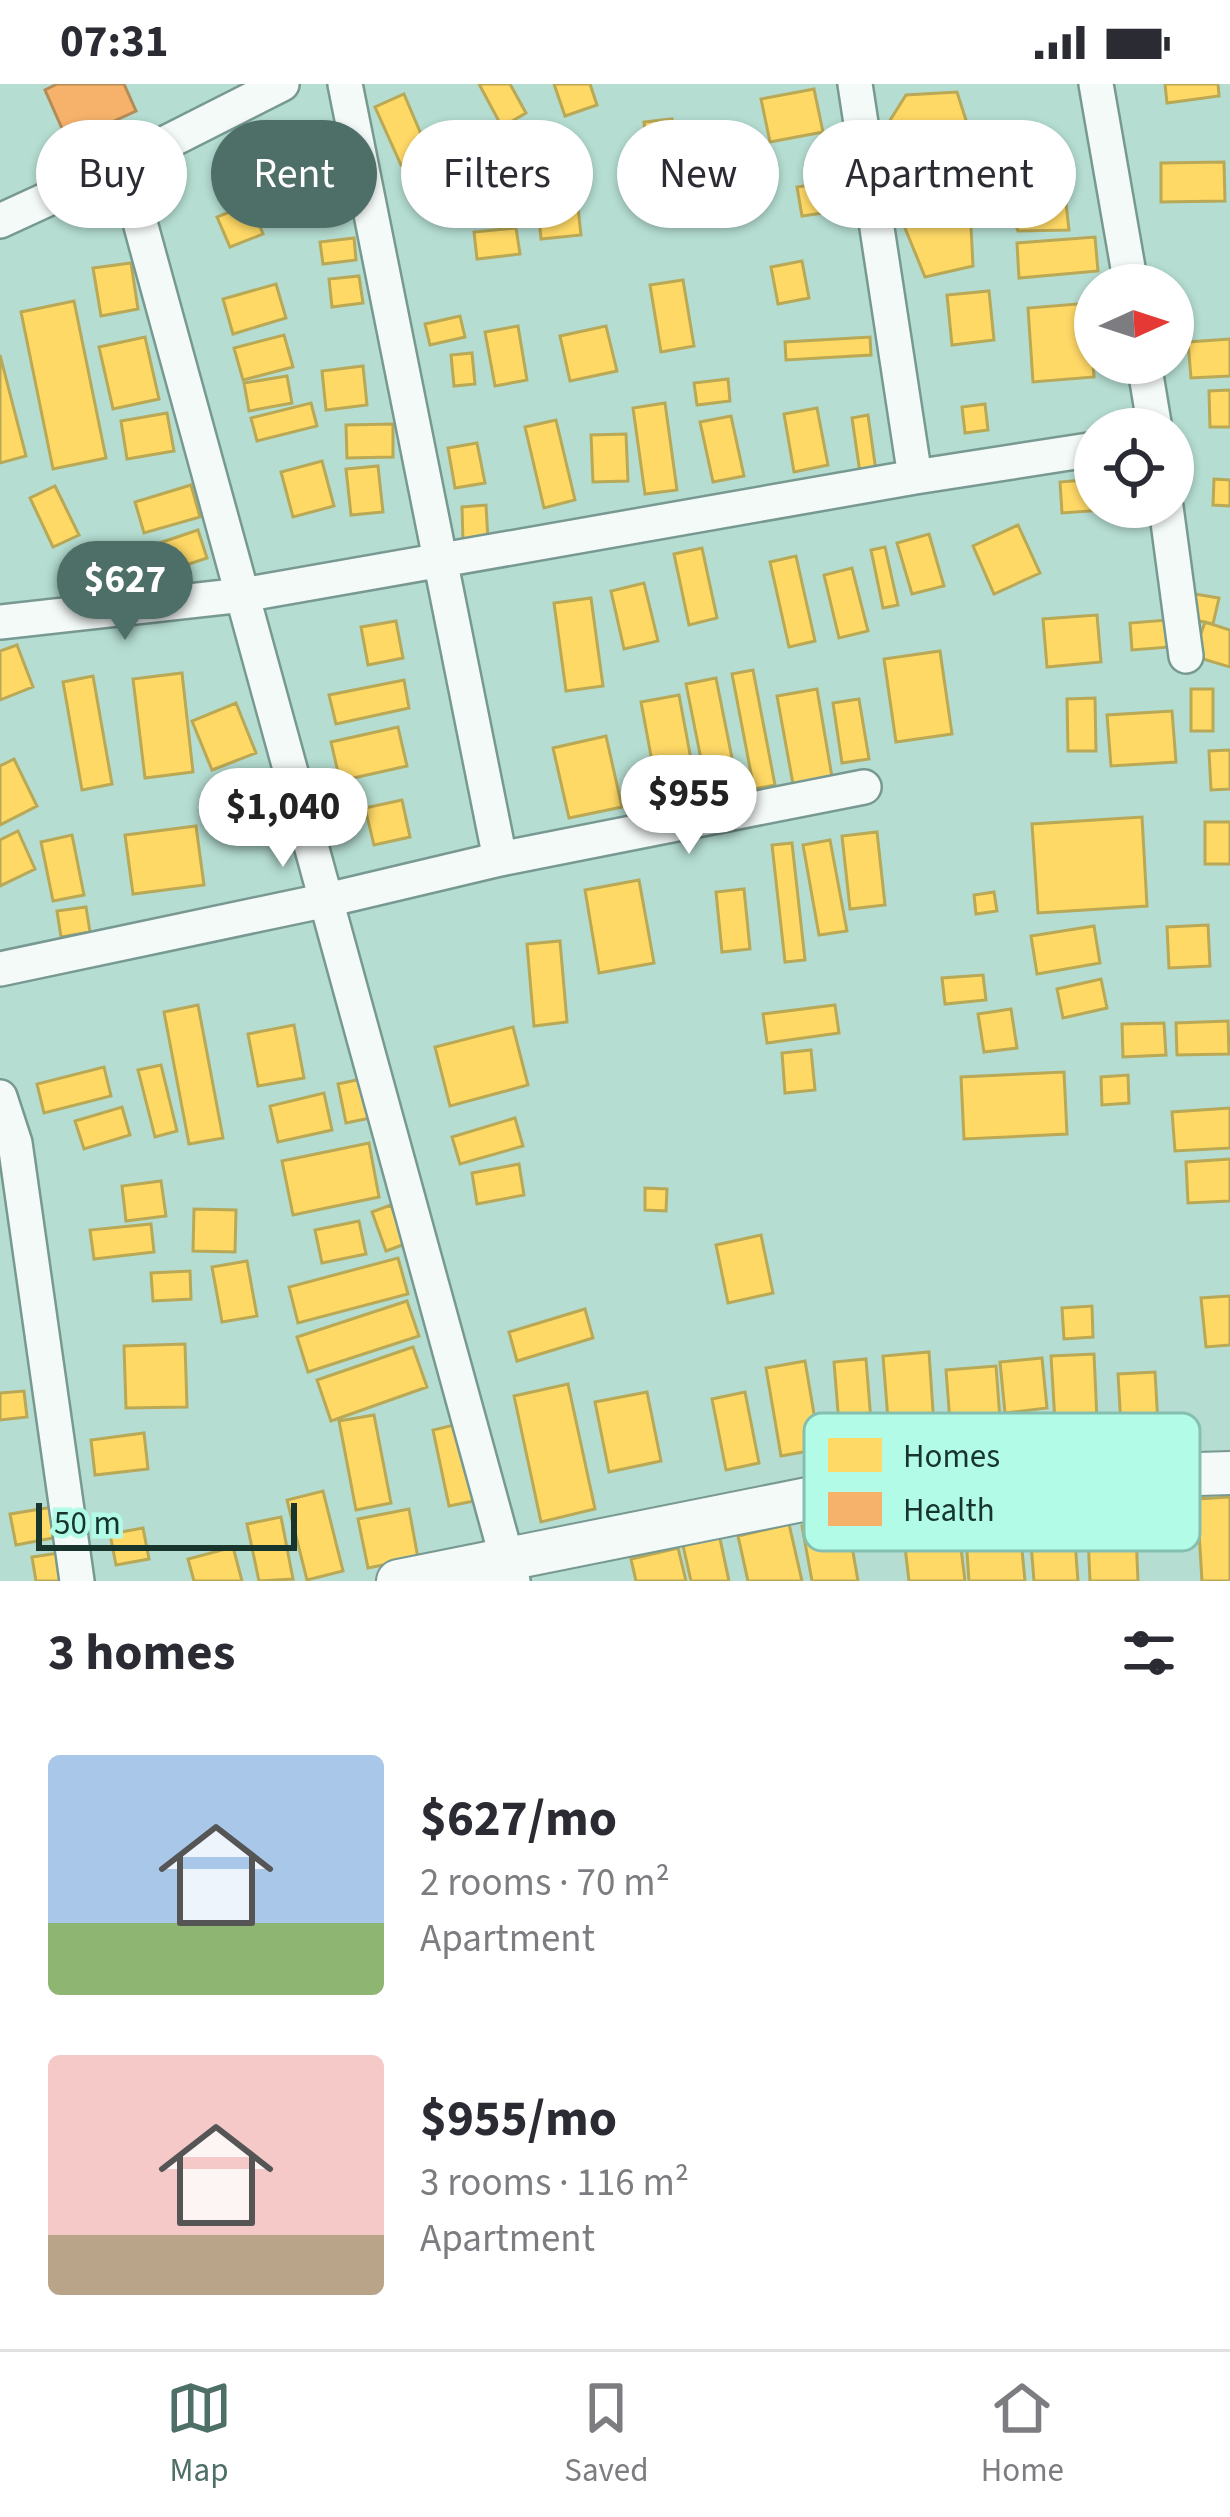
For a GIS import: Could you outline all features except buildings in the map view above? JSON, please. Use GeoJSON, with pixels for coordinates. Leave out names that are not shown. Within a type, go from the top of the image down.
{"type":"FeatureCollection","features":[{"type":"Feature","properties":{"kind":"street"},"geometry":{"type":"LineString","coordinates":[[187,132],[282,84]]}},
{"type":"Feature","properties":{"kind":"street"},"geometry":{"type":"LineString","coordinates":[[345,84],[500,859]]}},
{"type":"Feature","properties":{"kind":"street"},"geometry":{"type":"LineString","coordinates":[[855,84],[915,477]]}},
{"type":"Feature","properties":{"kind":"street"},"geometry":{"type":"LineString","coordinates":[[1096,84],[1127,264]]}},
{"type":"Feature","properties":{"kind":"street"},"geometry":{"type":"LineString","coordinates":[[0,221],[36,204]]}},
{"type":"Feature","properties":{"kind":"street"},"geometry":{"type":"LineString","coordinates":[[142,228],[510,1569]]}},
{"type":"Feature","properties":{"kind":"street"},"geometry":{"type":"LineString","coordinates":[[0,622],[243,595],[1074,452]]}},
{"type":"Feature","properties":{"kind":"street"},"geometry":{"type":"LineString","coordinates":[[1169,528],[1186,656]]}},
{"type":"Feature","properties":{"kind":"street"},"geometry":{"type":"LineString","coordinates":[[0,969],[500,859],[864,787]]}},
{"type":"Feature","properties":{"kind":"street"},"geometry":{"type":"LineString","coordinates":[[0,1097],[15,1143],[77,1581]]}},
{"type":"Feature","properties":{"kind":"street"},"geometry":{"type":"LineString","coordinates":[[1200,1474],[1230,1473]]}},
{"type":"Feature","properties":{"kind":"street"},"geometry":{"type":"LineString","coordinates":[[398,1581],[510,1569],[804,1502]]}}]}
